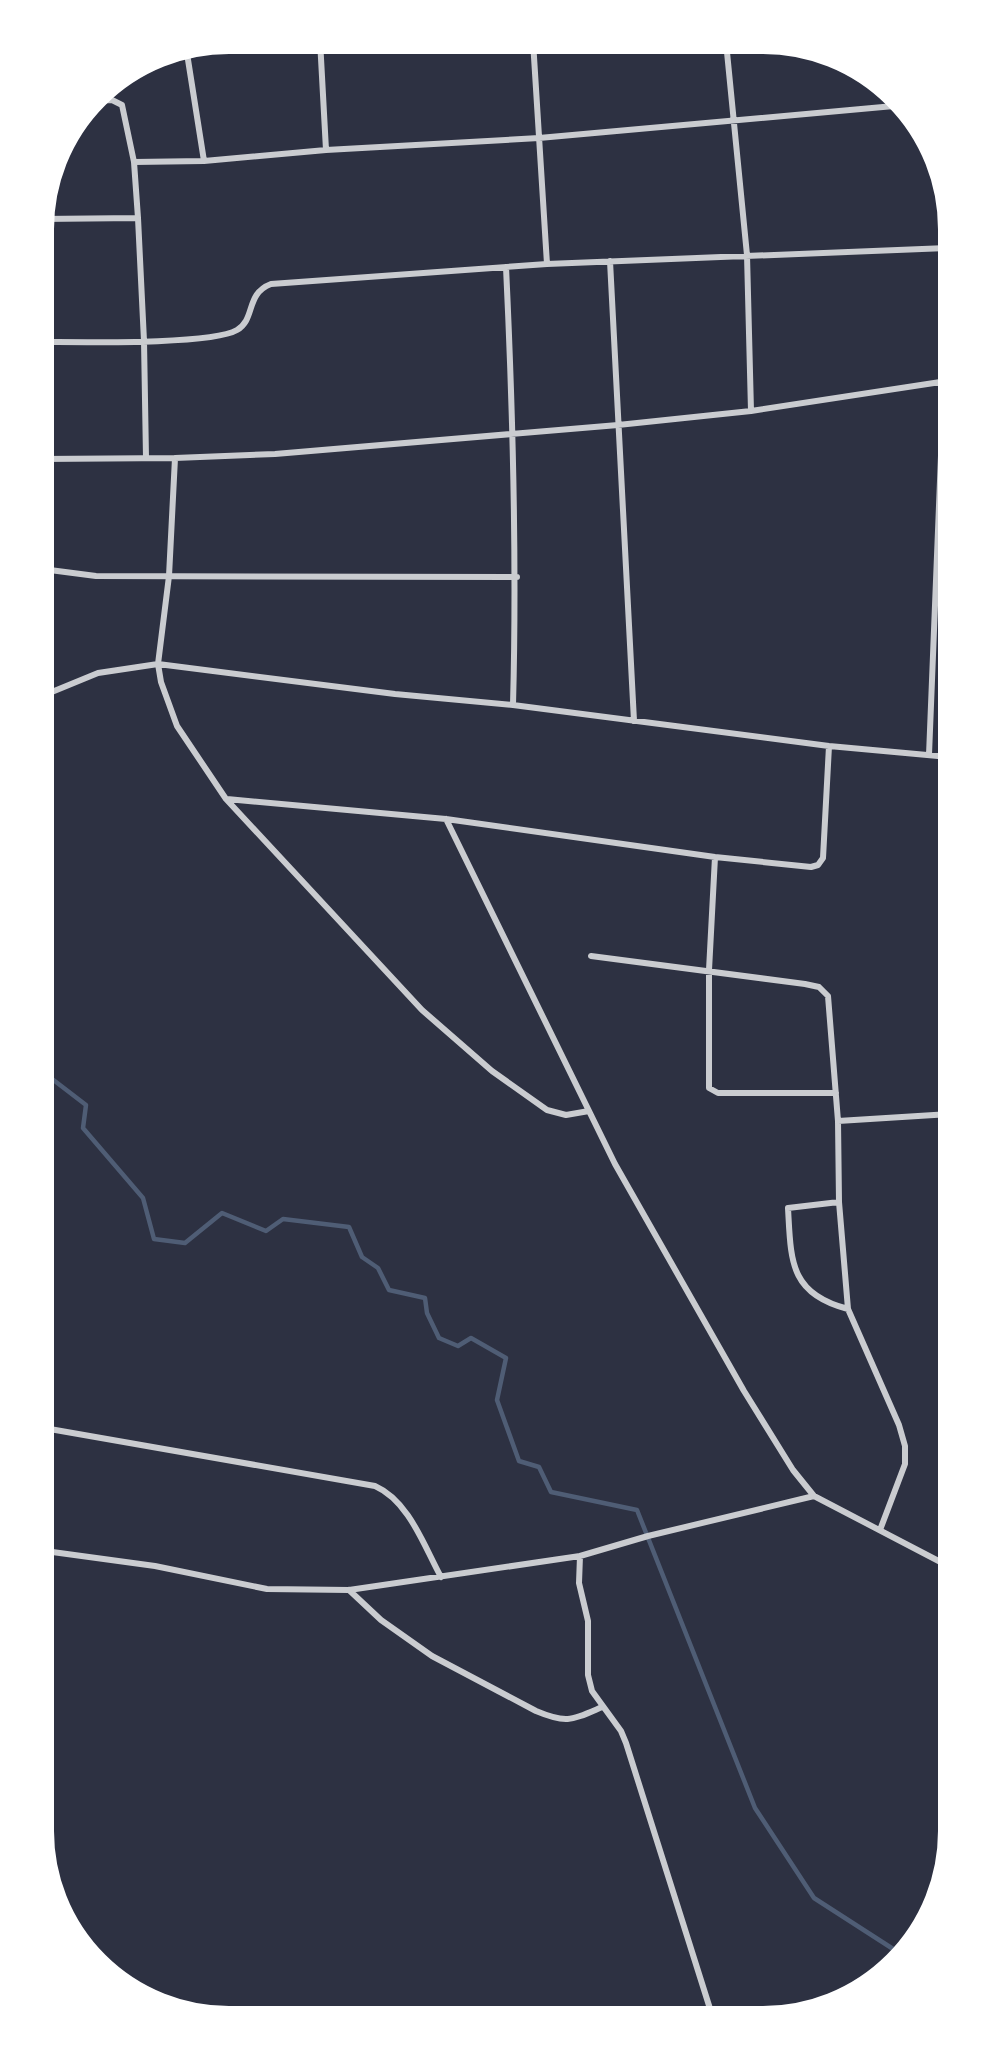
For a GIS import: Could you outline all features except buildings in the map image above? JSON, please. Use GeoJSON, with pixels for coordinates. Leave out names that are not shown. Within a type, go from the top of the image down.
{"type":"FeatureCollection","features":[{"type":"Feature","properties":{"kind":"street"},"geometry":{"type":"LineString","coordinates":[[320,49],[326,150]]}},
{"type":"Feature","properties":{"kind":"street"},"geometry":{"type":"LineString","coordinates":[[533,49],[547,264]]}},
{"type":"Feature","properties":{"kind":"street"},"geometry":{"type":"LineString","coordinates":[[727,49],[747,255],[752,411]]}},
{"type":"Feature","properties":{"kind":"street"},"geometry":{"type":"LineString","coordinates":[[187,55],[204,161]]}},
{"type":"Feature","properties":{"kind":"street"},"geometry":{"type":"LineString","coordinates":[[104,100],[111,100],[122,105],[134,162],[144,341],[146,458]]}},
{"type":"Feature","properties":{"kind":"street"},"geometry":{"type":"LineString","coordinates":[[134,162],[204,161],[326,150],[539,138],[894,106]]}},
{"type":"Feature","properties":{"kind":"street"},"geometry":{"type":"LineString","coordinates":[[50,219],[138,218]]}},
{"type":"Feature","properties":{"kind":"street"},"geometry":{"type":"LineString","coordinates":[[50,342],[144,341],[213,336],[237,331],[247,318],[256,293],[271,284],[547,264],[942,248]]}},
{"type":"Feature","properties":{"kind":"street"},"geometry":{"type":"LineString","coordinates":[[610,261],[634,721]]}},
{"type":"Feature","properties":{"kind":"street"},"geometry":{"type":"LineString","coordinates":[[506,267],[514,433],[517,576],[513,705]]}},
{"type":"Feature","properties":{"kind":"street"},"geometry":{"type":"LineString","coordinates":[[50,459],[175,458],[275,454],[618,425],[752,411],[942,382]]}},
{"type":"Feature","properties":{"kind":"street"},"geometry":{"type":"LineString","coordinates":[[175,458],[169,576],[158,664],[161,682],[177,726],[226,799],[422,1010],[453,1040],[547,1110],[566,1114],[589,1111]]}},
{"type":"Feature","properties":{"kind":"street"},"geometry":{"type":"LineString","coordinates":[[929,755],[942,469]]}},
{"type":"Feature","properties":{"kind":"street"},"geometry":{"type":"LineString","coordinates":[[50,570],[96,576],[517,576]]}},
{"type":"Feature","properties":{"kind":"street"},"geometry":{"type":"LineString","coordinates":[[50,693],[98,673],[158,664],[395,694],[513,705],[829,746],[942,756]]}},
{"type":"Feature","properties":{"kind":"street"},"geometry":{"type":"LineString","coordinates":[[226,799],[447,819],[801,867],[818,865],[823,858],[829,746]]}},
{"type":"Feature","properties":{"kind":"street"},"geometry":{"type":"LineString","coordinates":[[447,819],[640,1211],[744,1391],[788,1462],[814,1496],[942,1563]]}},
{"type":"Feature","properties":{"kind":"street"},"geometry":{"type":"LineString","coordinates":[[715,857],[709,970],[708,1083],[711,1091],[718,1093],[836,1093]]}},
{"type":"Feature","properties":{"kind":"street"},"geometry":{"type":"LineString","coordinates":[[591,956],[805,984],[824,990],[830,1006],[838,1121],[839,1202],[848,1310],[899,1425],[905,1446],[905,1464],[880,1530]]}},
{"type":"Feature","properties":{"kind":"street"},"geometry":{"type":"LineString","coordinates":[[838,1121],[942,1114]]}},
{"type":"Feature","properties":{"kind":"street"},"geometry":{"type":"LineString","coordinates":[[839,1202],[788,1208],[790,1253],[799,1280],[811,1292],[822,1300],[848,1310]]}},
{"type":"Feature","properties":{"kind":"street"},"geometry":{"type":"LineString","coordinates":[[49,1429],[375,1486],[386,1491],[404,1510],[441,1577]]}},
{"type":"Feature","properties":{"kind":"street"},"geometry":{"type":"LineString","coordinates":[[49,1552],[155,1566],[267,1589],[349,1590],[580,1556],[648,1536],[814,1496]]}},
{"type":"Feature","properties":{"kind":"street"},"geometry":{"type":"LineString","coordinates":[[580,1556],[579,1583],[588,1621],[588,1675],[592,1691],[621,1731],[626,1743],[710,2010]]}},
{"type":"Feature","properties":{"kind":"street"},"geometry":{"type":"LineString","coordinates":[[349,1590],[381,1620],[432,1656],[536,1711],[552,1718],[571,1721],[602,1707]]}},
{"type":"Feature","properties":{"kind":"waterway"},"geometry":{"type":"LineString","coordinates":[[49,1077],[86,1105],[83,1128],[143,1198],[154,1239],[185,1243],[222,1213],[266,1231],[283,1219],[349,1227],[362,1257],[378,1268],[389,1290],[425,1298],[427,1313],[439,1338],[458,1346],[471,1338],[506,1358],[497,1400],[519,1461],[539,1467],[551,1492],[637,1510],[755,1808],[814,1898],[896,1951]]}}]}
